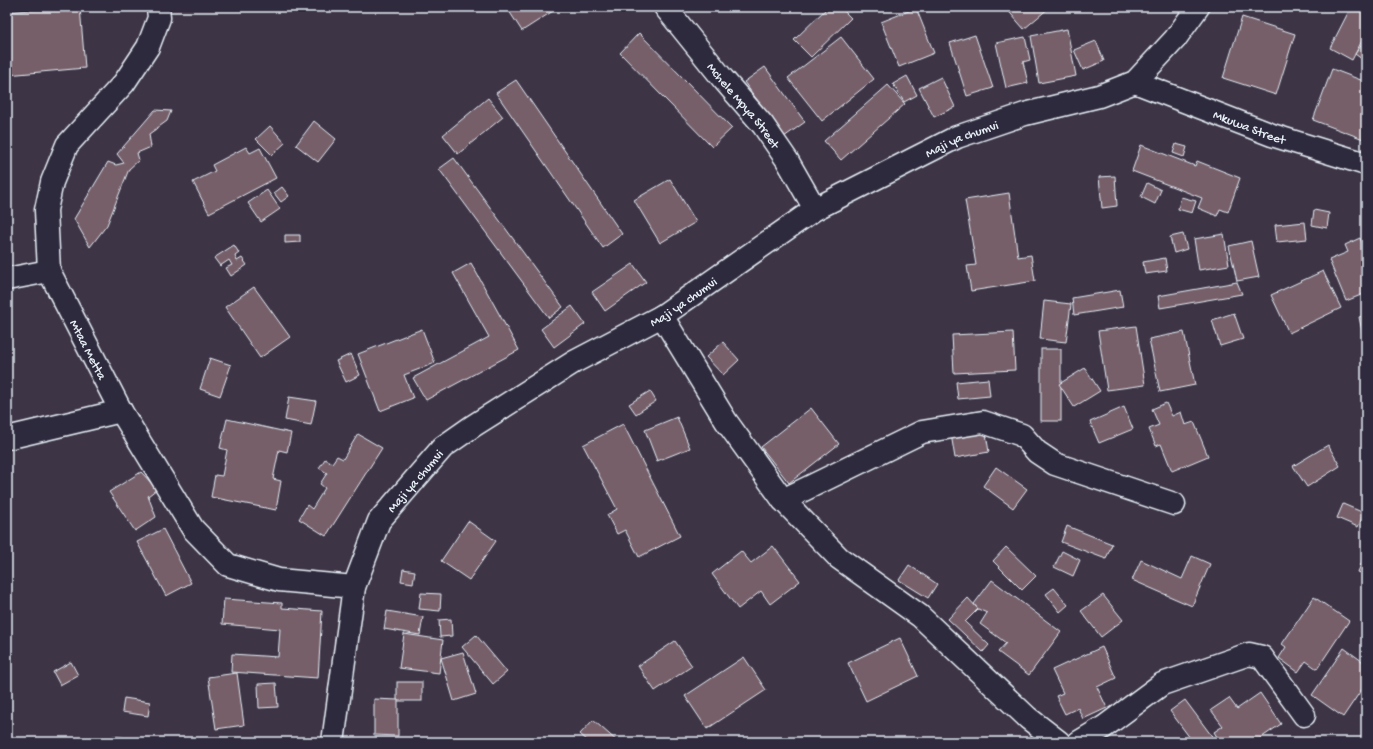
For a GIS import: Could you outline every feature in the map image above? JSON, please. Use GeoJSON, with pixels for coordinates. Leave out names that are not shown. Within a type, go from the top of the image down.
{"type":"FeatureCollection","features":[{"type":"Feature","properties":{"kind":"street","name":"Mtaa Metta"},"geometry":{"type":"LineString","coordinates":[[158,7],[158,18],[148,47],[124,83],[67,145],[52,182],[46,210],[49,272],[120,411],[193,529],[228,565],[279,580],[354,587]]}},
{"type":"Feature","properties":{"kind":"street","name":"Mchele Mpya Street"},"geometry":{"type":"LineString","coordinates":[[665,7],[714,68],[763,125],[787,160],[815,209]]}},
{"type":"Feature","properties":{"kind":"street","name":"Maji ya chumvi"},"geometry":{"type":"LineString","coordinates":[[333,742],[354,587],[379,520],[443,447],[473,426],[574,362],[662,316],[815,209],[957,137],[1025,114],[1099,96],[1135,82],[1176,39],[1198,7]]}},
{"type":"Feature","properties":{"kind":"street","name":"Mkuwa Street"},"geometry":{"type":"LineString","coordinates":[[1135,82],[1272,135],[1366,164]]}},
{"type":"Feature","properties":{"kind":"street"},"geometry":{"type":"LineString","coordinates":[[7,279],[49,272]]}},
{"type":"Feature","properties":{"kind":"street"},"geometry":{"type":"LineString","coordinates":[[662,316],[726,421],[783,500],[840,558],[920,616],[1028,718],[1059,742]]}},
{"type":"Feature","properties":{"kind":"street"},"geometry":{"type":"LineString","coordinates":[[7,438],[120,411]]}},
{"type":"Feature","properties":{"kind":"street"},"geometry":{"type":"LineString","coordinates":[[783,500],[922,432],[983,422],[1022,434],[1037,452],[1055,464],[1174,504]]}},
{"type":"Feature","properties":{"kind":"street"},"geometry":{"type":"LineString","coordinates":[[1080,742],[1104,727],[1162,684],[1249,654],[1262,657],[1304,715]]}},
{"type":"Feature","properties":{"kind":"building"},"geometry":{"type":"Polygon","coordinates":[[[80,7],[85,68],[7,75],[7,12],[80,7]]]}},
{"type":"Feature","properties":{"kind":"building"},"geometry":{"type":"Polygon","coordinates":[[[515,7],[551,7],[553,11],[522,31],[509,11],[515,7]]]}},
{"type":"Feature","properties":{"kind":"building"},"geometry":{"type":"Polygon","coordinates":[[[828,7],[840,7],[851,18],[811,57],[794,40],[828,7]]]}},
{"type":"Feature","properties":{"kind":"building"},"geometry":{"type":"Polygon","coordinates":[[[1005,7],[1050,7],[1024,29],[1005,7]]]}},
{"type":"Feature","properties":{"kind":"building"},"geometry":{"type":"Polygon","coordinates":[[[1351,7],[1366,7],[1366,33],[1352,60],[1330,48],[1351,7]]]}},
{"type":"Feature","properties":{"kind":"building"},"geometry":{"type":"Polygon","coordinates":[[[916,8],[934,53],[899,67],[881,22],[916,8]]]}},
{"type":"Feature","properties":{"kind":"building"},"geometry":{"type":"Polygon","coordinates":[[[1242,17],[1295,34],[1276,95],[1223,78],[1242,17]]]}},
{"type":"Feature","properties":{"kind":"building"},"geometry":{"type":"Polygon","coordinates":[[[1067,29],[1076,76],[1039,83],[1031,36],[1067,29]]]}},
{"type":"Feature","properties":{"kind":"building"},"geometry":{"type":"Polygon","coordinates":[[[639,33],[732,128],[712,147],[620,53],[639,33]]]}},
{"type":"Feature","properties":{"kind":"building"},"geometry":{"type":"Polygon","coordinates":[[[975,35],[993,88],[967,96],[950,43],[975,35]]]}},
{"type":"Feature","properties":{"kind":"building"},"geometry":{"type":"Polygon","coordinates":[[[841,37],[874,79],[822,121],[788,78],[841,37]]]}},
{"type":"Feature","properties":{"kind":"building"},"geometry":{"type":"Polygon","coordinates":[[[1025,37],[1030,60],[1023,62],[1028,83],[1006,88],[996,43],[1025,37]]]}},
{"type":"Feature","properties":{"kind":"building"},"geometry":{"type":"Polygon","coordinates":[[[1366,39],[1366,62],[1355,54],[1366,39]]]}},
{"type":"Feature","properties":{"kind":"building"},"geometry":{"type":"Polygon","coordinates":[[[1096,41],[1104,61],[1083,70],[1074,50],[1096,41]]]}},
{"type":"Feature","properties":{"kind":"building"},"geometry":{"type":"Polygon","coordinates":[[[765,67],[805,122],[784,137],[744,82],[765,67]]]}},
{"type":"Feature","properties":{"kind":"building"},"geometry":{"type":"Polygon","coordinates":[[[1332,69],[1366,82],[1366,140],[1313,120],[1332,69]]]}},
{"type":"Feature","properties":{"kind":"building"},"geometry":{"type":"Polygon","coordinates":[[[907,76],[917,95],[904,102],[893,84],[907,76]]]}},
{"type":"Feature","properties":{"kind":"building"},"geometry":{"type":"Polygon","coordinates":[[[941,77],[955,107],[934,117],[919,88],[941,77]]]}},
{"type":"Feature","properties":{"kind":"building"},"geometry":{"type":"Polygon","coordinates":[[[516,80],[622,234],[603,248],[496,93],[516,80]]]}},
{"type":"Feature","properties":{"kind":"building"},"geometry":{"type":"Polygon","coordinates":[[[888,85],[905,104],[841,160],[824,141],[888,85]]]}},
{"type":"Feature","properties":{"kind":"building"},"geometry":{"type":"Polygon","coordinates":[[[488,98],[503,117],[458,154],[443,135],[488,98]]]}},
{"type":"Feature","properties":{"kind":"building"},"geometry":{"type":"Polygon","coordinates":[[[155,110],[171,111],[167,121],[149,134],[151,147],[137,153],[139,160],[129,169],[107,225],[90,247],[74,219],[108,162],[116,165],[124,163],[117,154],[155,110]]]}},
{"type":"Feature","properties":{"kind":"building"},"geometry":{"type":"Polygon","coordinates":[[[314,121],[336,139],[318,162],[296,145],[314,121]]]}},
{"type":"Feature","properties":{"kind":"building"},"geometry":{"type":"Polygon","coordinates":[[[270,126],[285,143],[272,155],[256,139],[270,126]]]}},
{"type":"Feature","properties":{"kind":"building"},"geometry":{"type":"Polygon","coordinates":[[[1176,144],[1187,147],[1184,157],[1173,153],[1176,144]]]}},
{"type":"Feature","properties":{"kind":"building"},"geometry":{"type":"Polygon","coordinates":[[[1141,145],[1195,166],[1197,161],[1240,178],[1228,212],[1220,209],[1217,216],[1198,208],[1202,198],[1132,171],[1141,145]]]}},
{"type":"Feature","properties":{"kind":"building"},"geometry":{"type":"Polygon","coordinates":[[[246,147],[250,153],[260,148],[276,178],[209,213],[193,182],[215,171],[212,165],[246,147]]]}},
{"type":"Feature","properties":{"kind":"building"},"geometry":{"type":"Polygon","coordinates":[[[454,158],[563,307],[549,318],[439,169],[454,158]]]}},
{"type":"Feature","properties":{"kind":"building"},"geometry":{"type":"Polygon","coordinates":[[[1115,176],[1117,206],[1102,208],[1099,177],[1115,176]]]}},
{"type":"Feature","properties":{"kind":"building"},"geometry":{"type":"Polygon","coordinates":[[[670,179],[696,222],[660,243],[634,200],[670,179]]]}},
{"type":"Feature","properties":{"kind":"building"},"geometry":{"type":"Polygon","coordinates":[[[1147,183],[1161,190],[1155,204],[1141,197],[1147,183]]]}},
{"type":"Feature","properties":{"kind":"building"},"geometry":{"type":"Polygon","coordinates":[[[282,187],[289,196],[281,202],[274,193],[282,187]]]}},
{"type":"Feature","properties":{"kind":"building"},"geometry":{"type":"Polygon","coordinates":[[[267,190],[280,209],[261,222],[248,203],[267,190]]]}},
{"type":"Feature","properties":{"kind":"building"},"geometry":{"type":"Polygon","coordinates":[[[1009,193],[1018,257],[1031,255],[1035,281],[971,291],[967,266],[976,265],[965,200],[1009,193]]]}},
{"type":"Feature","properties":{"kind":"building"},"geometry":{"type":"Polygon","coordinates":[[[1181,197],[1196,201],[1192,213],[1178,209],[1181,197]]]}},
{"type":"Feature","properties":{"kind":"building"},"geometry":{"type":"Polygon","coordinates":[[[1314,210],[1329,213],[1327,228],[1312,225],[1314,210]]]}},
{"type":"Feature","properties":{"kind":"building"},"geometry":{"type":"Polygon","coordinates":[[[1305,222],[1307,239],[1277,242],[1275,225],[1305,222]]]}},
{"type":"Feature","properties":{"kind":"building"},"geometry":{"type":"Polygon","coordinates":[[[1183,234],[1187,249],[1174,253],[1170,237],[1183,234]]]}},
{"type":"Feature","properties":{"kind":"building"},"geometry":{"type":"Polygon","coordinates":[[[1224,234],[1229,265],[1199,270],[1194,239],[1224,234]]]}},
{"type":"Feature","properties":{"kind":"building"},"geometry":{"type":"Polygon","coordinates":[[[285,235],[300,235],[300,242],[285,243],[285,235]]]}},
{"type":"Feature","properties":{"kind":"building"},"geometry":{"type":"Polygon","coordinates":[[[1360,238],[1364,247],[1366,246],[1366,293],[1346,301],[1329,260],[1348,252],[1345,245],[1360,238]]]}},
{"type":"Feature","properties":{"kind":"building"},"geometry":{"type":"Polygon","coordinates":[[[1251,241],[1259,277],[1237,281],[1229,246],[1251,241]]]}},
{"type":"Feature","properties":{"kind":"building"},"geometry":{"type":"Polygon","coordinates":[[[234,245],[239,253],[235,256],[237,261],[242,258],[247,265],[231,276],[226,268],[232,265],[229,260],[220,266],[214,258],[234,245]]]}},
{"type":"Feature","properties":{"kind":"building"},"geometry":{"type":"Polygon","coordinates":[[[1165,258],[1167,271],[1145,274],[1143,262],[1165,258]]]}},
{"type":"Feature","properties":{"kind":"building"},"geometry":{"type":"Polygon","coordinates":[[[471,263],[519,350],[426,400],[413,378],[489,337],[453,273],[471,263]]]}},
{"type":"Feature","properties":{"kind":"building"},"geometry":{"type":"Polygon","coordinates":[[[633,264],[646,282],[605,311],[592,292],[633,264]]]}},
{"type":"Feature","properties":{"kind":"building"},"geometry":{"type":"Polygon","coordinates":[[[1323,271],[1341,308],[1289,333],[1271,295],[1323,271]]]}},
{"type":"Feature","properties":{"kind":"building"},"geometry":{"type":"Polygon","coordinates":[[[1237,282],[1242,294],[1160,308],[1158,296],[1237,282]]]}},
{"type":"Feature","properties":{"kind":"building"},"geometry":{"type":"Polygon","coordinates":[[[254,287],[290,337],[260,358],[225,307],[254,287]]]}},
{"type":"Feature","properties":{"kind":"building"},"geometry":{"type":"Polygon","coordinates":[[[1120,290],[1123,307],[1074,315],[1072,298],[1120,290]]]}},
{"type":"Feature","properties":{"kind":"building"},"geometry":{"type":"Polygon","coordinates":[[[1044,301],[1071,304],[1066,342],[1040,339],[1044,301]]]}},
{"type":"Feature","properties":{"kind":"building"},"geometry":{"type":"Polygon","coordinates":[[[572,306],[585,324],[554,347],[541,329],[572,306]]]}},
{"type":"Feature","properties":{"kind":"building"},"geometry":{"type":"Polygon","coordinates":[[[1234,313],[1243,339],[1220,346],[1212,320],[1234,313]]]}},
{"type":"Feature","properties":{"kind":"building"},"geometry":{"type":"Polygon","coordinates":[[[1366,315],[1366,350],[1359,317],[1366,315]]]}},
{"type":"Feature","properties":{"kind":"building"},"geometry":{"type":"Polygon","coordinates":[[[1136,326],[1145,385],[1107,390],[1098,331],[1136,326]]]}},
{"type":"Feature","properties":{"kind":"building"},"geometry":{"type":"Polygon","coordinates":[[[422,329],[435,363],[404,375],[413,398],[380,411],[358,354],[422,329]]]}},
{"type":"Feature","properties":{"kind":"building"},"geometry":{"type":"Polygon","coordinates":[[[1013,332],[1015,370],[954,373],[952,335],[1013,332]]]}},
{"type":"Feature","properties":{"kind":"building"},"geometry":{"type":"Polygon","coordinates":[[[1184,332],[1195,385],[1160,392],[1149,339],[1184,332]]]}},
{"type":"Feature","properties":{"kind":"building"},"geometry":{"type":"Polygon","coordinates":[[[723,342],[739,360],[723,375],[706,357],[723,342]]]}},
{"type":"Feature","properties":{"kind":"building"},"geometry":{"type":"Polygon","coordinates":[[[1041,349],[1061,349],[1061,421],[1041,421],[1041,349]]]}},
{"type":"Feature","properties":{"kind":"building"},"geometry":{"type":"Polygon","coordinates":[[[351,354],[360,375],[346,382],[336,361],[351,354]]]}},
{"type":"Feature","properties":{"kind":"building"},"geometry":{"type":"Polygon","coordinates":[[[210,358],[231,365],[220,396],[200,389],[210,358]]]}},
{"type":"Feature","properties":{"kind":"building"},"geometry":{"type":"Polygon","coordinates":[[[1085,368],[1100,391],[1074,407],[1059,384],[1085,368]]]}},
{"type":"Feature","properties":{"kind":"building"},"geometry":{"type":"Polygon","coordinates":[[[988,379],[990,396],[958,399],[956,382],[988,379]]]}},
{"type":"Feature","properties":{"kind":"building"},"geometry":{"type":"Polygon","coordinates":[[[650,391],[656,401],[636,414],[629,404],[650,391]]]}},
{"type":"Feature","properties":{"kind":"building"},"geometry":{"type":"Polygon","coordinates":[[[289,397],[316,401],[311,425],[285,420],[289,397]]]}},
{"type":"Feature","properties":{"kind":"building"},"geometry":{"type":"Polygon","coordinates":[[[1166,403],[1172,416],[1181,412],[1185,425],[1194,422],[1208,456],[1172,471],[1161,444],[1156,446],[1149,429],[1159,425],[1152,409],[1166,403]]]}},
{"type":"Feature","properties":{"kind":"building"},"geometry":{"type":"Polygon","coordinates":[[[1124,407],[1133,429],[1099,443],[1090,422],[1124,407]]]}},
{"type":"Feature","properties":{"kind":"building"},"geometry":{"type":"Polygon","coordinates":[[[811,408],[839,444],[789,483],[761,447],[811,408]]]}},
{"type":"Feature","properties":{"kind":"building"},"geometry":{"type":"Polygon","coordinates":[[[677,417],[690,448],[657,461],[645,430],[677,417]]]}},
{"type":"Feature","properties":{"kind":"building"},"geometry":{"type":"Polygon","coordinates":[[[227,419],[291,433],[287,452],[279,450],[273,479],[281,481],[276,510],[211,497],[215,475],[222,476],[227,450],[220,448],[227,419]]]}},
{"type":"Feature","properties":{"kind":"building"},"geometry":{"type":"Polygon","coordinates":[[[623,424],[680,536],[639,557],[625,530],[617,534],[607,515],[617,509],[583,445],[623,424]]]}},
{"type":"Feature","properties":{"kind":"building"},"geometry":{"type":"Polygon","coordinates":[[[985,428],[989,452],[955,458],[951,434],[985,428]]]}},
{"type":"Feature","properties":{"kind":"building"},"geometry":{"type":"Polygon","coordinates":[[[358,434],[382,448],[326,536],[299,519],[307,505],[312,509],[325,488],[320,484],[327,473],[319,468],[325,459],[332,463],[337,456],[343,459],[358,434]]]}},
{"type":"Feature","properties":{"kind":"building"},"geometry":{"type":"Polygon","coordinates":[[[1328,445],[1340,466],[1307,487],[1293,466],[1328,445]]]}},
{"type":"Feature","properties":{"kind":"building"},"geometry":{"type":"Polygon","coordinates":[[[996,467],[1027,489],[1013,508],[983,486],[996,467]]]}},
{"type":"Feature","properties":{"kind":"building"},"geometry":{"type":"Polygon","coordinates":[[[141,472],[157,489],[148,496],[156,517],[135,531],[109,492],[141,472]]]}},
{"type":"Feature","properties":{"kind":"building"},"geometry":{"type":"Polygon","coordinates":[[[1343,504],[1364,513],[1358,527],[1337,518],[1343,504]]]}},
{"type":"Feature","properties":{"kind":"building"},"geometry":{"type":"Polygon","coordinates":[[[468,521],[496,541],[469,580],[441,561],[468,521]]]}},
{"type":"Feature","properties":{"kind":"building"},"geometry":{"type":"Polygon","coordinates":[[[1067,526],[1112,544],[1106,559],[1061,542],[1067,526]]]}},
{"type":"Feature","properties":{"kind":"building"},"geometry":{"type":"Polygon","coordinates":[[[163,529],[191,583],[166,596],[137,542],[163,529]]]}},
{"type":"Feature","properties":{"kind":"building"},"geometry":{"type":"Polygon","coordinates":[[[773,546],[800,581],[770,604],[761,591],[738,609],[712,574],[741,551],[751,563],[773,546]]]}},
{"type":"Feature","properties":{"kind":"building"},"geometry":{"type":"Polygon","coordinates":[[[1006,547],[1036,576],[1022,590],[993,561],[1006,547]]]}},
{"type":"Feature","properties":{"kind":"building"},"geometry":{"type":"Polygon","coordinates":[[[1062,551],[1080,560],[1073,576],[1054,567],[1062,551]]]}},
{"type":"Feature","properties":{"kind":"building"},"geometry":{"type":"Polygon","coordinates":[[[1366,552],[1366,575],[1358,572],[1366,552]]]}},
{"type":"Feature","properties":{"kind":"building"},"geometry":{"type":"Polygon","coordinates":[[[1192,556],[1210,564],[1192,606],[1132,580],[1141,560],[1182,579],[1192,556]]]}},
{"type":"Feature","properties":{"kind":"building"},"geometry":{"type":"Polygon","coordinates":[[[909,565],[937,584],[928,598],[899,580],[909,565]]]}},
{"type":"Feature","properties":{"kind":"building"},"geometry":{"type":"Polygon","coordinates":[[[403,569],[415,571],[413,583],[401,581],[403,569]]]}},
{"type":"Feature","properties":{"kind":"building"},"geometry":{"type":"Polygon","coordinates":[[[992,580],[1061,632],[1029,675],[998,652],[1006,643],[980,624],[987,613],[978,609],[974,604],[992,580]]]}},
{"type":"Feature","properties":{"kind":"building"},"geometry":{"type":"Polygon","coordinates":[[[1054,588],[1068,605],[1060,612],[1046,594],[1054,588]]]}},
{"type":"Feature","properties":{"kind":"building"},"geometry":{"type":"Polygon","coordinates":[[[421,593],[441,594],[440,611],[419,609],[421,593]]]}},
{"type":"Feature","properties":{"kind":"building"},"geometry":{"type":"Polygon","coordinates":[[[1103,595],[1123,620],[1101,637],[1081,611],[1103,595]]]}},
{"type":"Feature","properties":{"kind":"building"},"geometry":{"type":"Polygon","coordinates":[[[1314,597],[1349,621],[1317,669],[1306,661],[1298,672],[1279,658],[1286,647],[1282,644],[1314,597]]]}},
{"type":"Feature","properties":{"kind":"building"},"geometry":{"type":"Polygon","coordinates":[[[968,598],[978,609],[965,622],[989,645],[983,652],[948,619],[968,598]]]}},
{"type":"Feature","properties":{"kind":"building"},"geometry":{"type":"Polygon","coordinates":[[[224,599],[282,603],[282,608],[322,611],[318,678],[231,672],[232,654],[278,657],[280,629],[222,624],[224,599]]]}},
{"type":"Feature","properties":{"kind":"building"},"geometry":{"type":"Polygon","coordinates":[[[387,611],[423,617],[420,635],[384,629],[387,611]]]}},
{"type":"Feature","properties":{"kind":"building"},"geometry":{"type":"Polygon","coordinates":[[[451,619],[452,636],[440,637],[439,620],[451,619]]]}},
{"type":"Feature","properties":{"kind":"building"},"geometry":{"type":"Polygon","coordinates":[[[404,634],[443,640],[439,673],[399,668],[404,634]]]}},
{"type":"Feature","properties":{"kind":"building"},"geometry":{"type":"Polygon","coordinates":[[[476,635],[507,672],[493,684],[462,647],[476,635]]]}},
{"type":"Feature","properties":{"kind":"building"},"geometry":{"type":"Polygon","coordinates":[[[900,638],[918,676],[866,701],[848,663],[900,638]]]}},
{"type":"Feature","properties":{"kind":"building"},"geometry":{"type":"Polygon","coordinates":[[[675,641],[692,666],[655,691],[638,666],[675,641]]]}},
{"type":"Feature","properties":{"kind":"building"},"geometry":{"type":"Polygon","coordinates":[[[1102,647],[1116,678],[1097,687],[1107,708],[1083,719],[1078,708],[1065,714],[1056,696],[1063,693],[1052,670],[1102,647]]]}},
{"type":"Feature","properties":{"kind":"building"},"geometry":{"type":"Polygon","coordinates":[[[1344,648],[1366,664],[1366,683],[1343,717],[1312,695],[1344,648]]]}},
{"type":"Feature","properties":{"kind":"building"},"geometry":{"type":"Polygon","coordinates":[[[463,652],[476,694],[454,701],[441,658],[463,652]]]}},
{"type":"Feature","properties":{"kind":"building"},"geometry":{"type":"Polygon","coordinates":[[[744,657],[766,690],[707,729],[685,696],[744,657]]]}},
{"type":"Feature","properties":{"kind":"building"},"geometry":{"type":"Polygon","coordinates":[[[71,662],[78,675],[60,685],[53,672],[71,662]]]}},
{"type":"Feature","properties":{"kind":"building"},"geometry":{"type":"Polygon","coordinates":[[[237,673],[244,725],[216,729],[208,677],[237,673]]]}},
{"type":"Feature","properties":{"kind":"building"},"geometry":{"type":"Polygon","coordinates":[[[397,682],[422,682],[422,701],[397,701],[397,682]]]}},
{"type":"Feature","properties":{"kind":"building"},"geometry":{"type":"Polygon","coordinates":[[[276,683],[278,707],[259,708],[258,684],[276,683]]]}},
{"type":"Feature","properties":{"kind":"building"},"geometry":{"type":"Polygon","coordinates":[[[1260,693],[1281,724],[1255,742],[1220,742],[1214,732],[1223,726],[1211,710],[1229,698],[1237,709],[1260,693]]]}},
{"type":"Feature","properties":{"kind":"building"},"geometry":{"type":"Polygon","coordinates":[[[124,698],[150,702],[148,716],[122,712],[124,698]]]}},
{"type":"Feature","properties":{"kind":"building"},"geometry":{"type":"Polygon","coordinates":[[[374,699],[398,700],[398,736],[374,735],[374,699]]]}},
{"type":"Feature","properties":{"kind":"building"},"geometry":{"type":"Polygon","coordinates":[[[1185,700],[1214,739],[1210,742],[1193,742],[1170,711],[1185,700]]]}},
{"type":"Feature","properties":{"kind":"building"},"geometry":{"type":"Polygon","coordinates":[[[593,720],[618,742],[589,742],[580,734],[593,720]]]}},
{"type":"Feature","properties":{"kind":"building"},"geometry":{"type":"Polygon","coordinates":[[[113,736],[128,738],[128,742],[112,742],[113,736]]]}}]}
